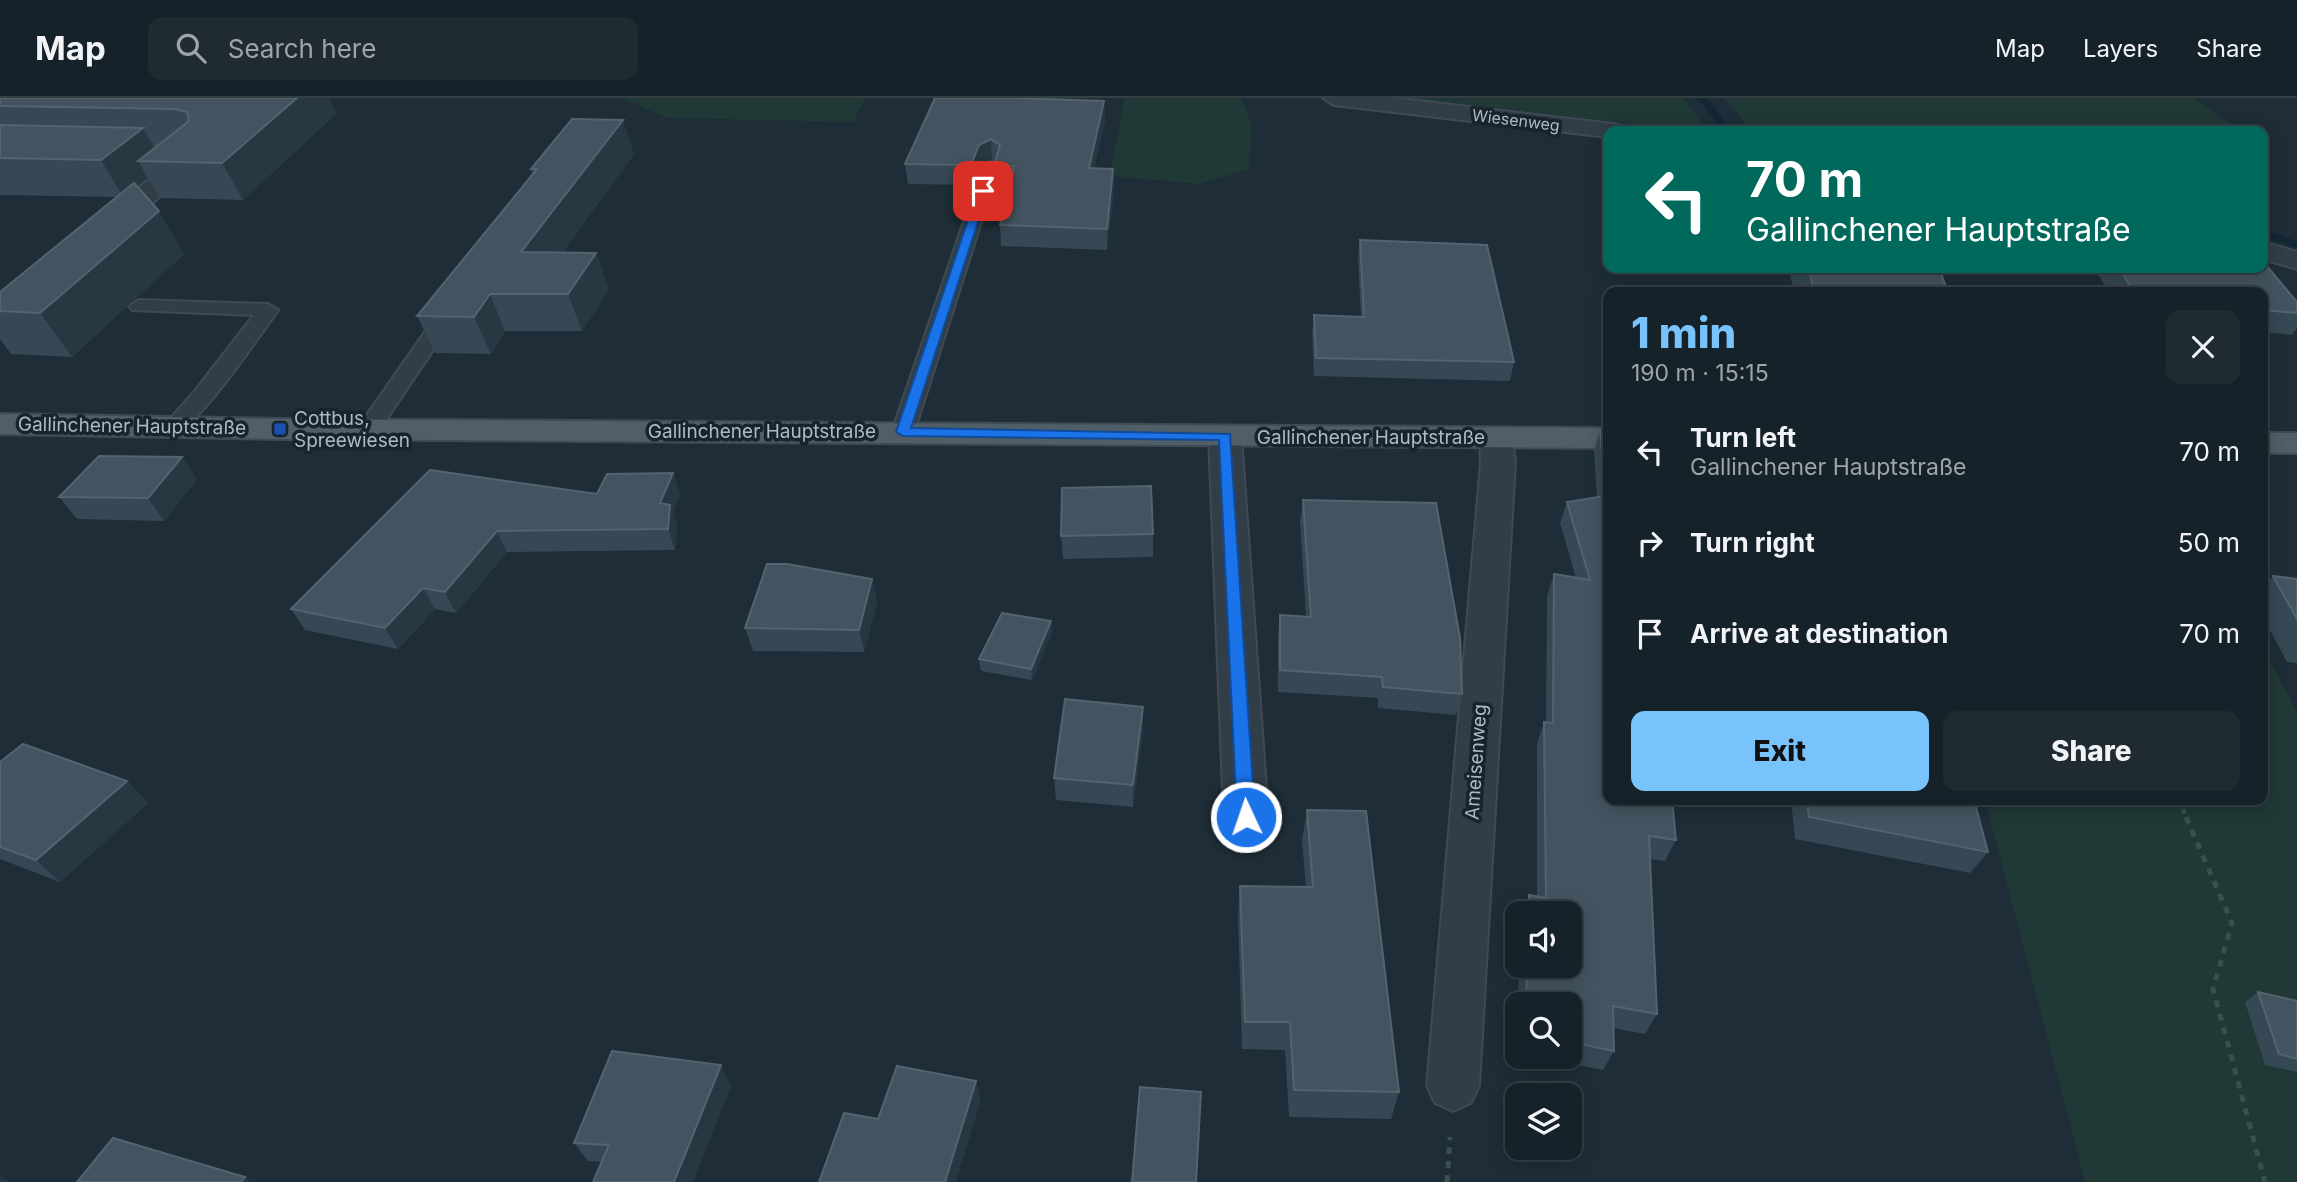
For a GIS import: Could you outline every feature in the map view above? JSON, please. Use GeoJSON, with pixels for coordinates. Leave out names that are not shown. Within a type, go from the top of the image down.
{"type":"FeatureCollection","features":[{"type":"Feature","properties":{"kind":"main road","name":"Gallinchener Hauptstraße"},"geometry":{"type":"LineString","coordinates":[[0,424],[368,430],[1603,438]]}},
{"type":"Feature","properties":{"kind":"main road"},"geometry":{"type":"LineString","coordinates":[[2268,443],[2297,443]]}},
{"type":"Feature","properties":{"kind":"street","name":"Wiesenweg"},"geometry":{"type":"LineString","coordinates":[[1335,98],[1603,130]]}},
{"type":"Feature","properties":{"kind":"street"},"geometry":{"type":"LineString","coordinates":[[82,248],[195,155],[153,154]]}},
{"type":"Feature","properties":{"kind":"street"},"geometry":{"type":"LineString","coordinates":[[2268,252],[2297,261]]}},
{"type":"Feature","properties":{"kind":"street"},"geometry":{"type":"LineString","coordinates":[[1226,436],[1246,817]]}},
{"type":"Feature","properties":{"kind":"street","name":"Ameisenweg"},"geometry":{"type":"LineString","coordinates":[[1453,1086],[1498,462],[1496,438]]}},
{"type":"Feature","properties":{"kind":"lane"},"geometry":{"type":"LineString","coordinates":[[903,432],[991,166]]}},
{"type":"Feature","properties":{"kind":"lane"},"geometry":{"type":"LineString","coordinates":[[368,430],[459,297]]}},
{"type":"Feature","properties":{"kind":"lane"},"geometry":{"type":"LineString","coordinates":[[139,306],[268,310],[202,397],[174,427]]}},
{"type":"Feature","properties":{"kind":"path"},"geometry":{"type":"LineString","coordinates":[[2181,805],[2232,923],[2213,989],[2265,1182]]}},
{"type":"Feature","properties":{"kind":"green space"},"geometry":{"type":"Polygon","coordinates":[[[620,98],[866,98],[853,122],[668,118],[620,98]]]}},
{"type":"Feature","properties":{"kind":"green space"},"geometry":{"type":"Polygon","coordinates":[[[1124,98],[1241,98],[1252,125],[1249,169],[1201,184],[1110,176],[1124,98]]]}},
{"type":"Feature","properties":{"kind":"green space"},"geometry":{"type":"Polygon","coordinates":[[[1408,98],[1683,98],[1704,126],[1652,126],[1408,98]]]}},
{"type":"Feature","properties":{"kind":"green space"},"geometry":{"type":"Polygon","coordinates":[[[1724,98],[2193,98],[2230,124],[2225,126],[1747,125],[1724,98]]]}},
{"type":"Feature","properties":{"kind":"green space"},"geometry":{"type":"Polygon","coordinates":[[[2268,657],[2297,712],[2297,1182],[2085,1182],[1986,805],[2268,805],[2268,657]]]}},
{"type":"Feature","properties":{"kind":"building"},"geometry":{"type":"Polygon","coordinates":[[[0,98],[297,98],[222,163],[138,161],[189,121],[187,112],[175,109],[0,106],[0,98]]]}},
{"type":"Feature","properties":{"kind":"building"},"geometry":{"type":"Polygon","coordinates":[[[935,98],[1104,101],[1089,168],[1113,169],[1107,229],[1000,225],[1014,166],[994,166],[1000,145],[991,139],[979,145],[971,165],[905,164],[935,98]]]}},
{"type":"Feature","properties":{"kind":"building"},"geometry":{"type":"Polygon","coordinates":[[[572,119],[623,120],[521,252],[596,253],[568,294],[490,294],[474,317],[417,316],[537,169],[531,169],[572,119]]]}},
{"type":"Feature","properties":{"kind":"building"},"geometry":{"type":"Polygon","coordinates":[[[0,125],[143,128],[101,160],[0,158],[0,125]]]}},
{"type":"Feature","properties":{"kind":"building"},"geometry":{"type":"Polygon","coordinates":[[[134,183],[159,211],[40,313],[0,311],[0,292],[134,183]]]}},
{"type":"Feature","properties":{"kind":"building"},"geometry":{"type":"Polygon","coordinates":[[[1360,240],[1487,245],[1514,362],[1316,358],[1314,315],[1364,317],[1360,240]]]}},
{"type":"Feature","properties":{"kind":"building"},"geometry":{"type":"Polygon","coordinates":[[[2268,267],[2297,302],[2297,313],[2268,310],[2268,287],[2131,287],[2122,273],[2268,273],[2268,267]]]}},
{"type":"Feature","properties":{"kind":"building"},"geometry":{"type":"Polygon","coordinates":[[[1810,273],[1941,273],[1946,287],[1812,287],[1810,273]]]}},
{"type":"Feature","properties":{"kind":"building"},"geometry":{"type":"Polygon","coordinates":[[[1600,429],[1603,429],[1603,469],[1600,429]]]}},
{"type":"Feature","properties":{"kind":"building"},"geometry":{"type":"Polygon","coordinates":[[[99,456],[182,457],[148,498],[59,497],[99,456]]]}},
{"type":"Feature","properties":{"kind":"building"},"geometry":{"type":"Polygon","coordinates":[[[430,470],[597,494],[607,474],[673,473],[660,503],[670,505],[668,529],[497,531],[445,592],[423,588],[385,628],[291,609],[430,470]]]}},
{"type":"Feature","properties":{"kind":"building"},"geometry":{"type":"Polygon","coordinates":[[[1151,486],[1153,534],[1061,536],[1062,488],[1151,486]]]}},
{"type":"Feature","properties":{"kind":"building"},"geometry":{"type":"Polygon","coordinates":[[[1603,496],[1603,805],[1672,805],[1676,840],[1649,836],[1657,1014],[1613,1006],[1614,1051],[1582,1044],[1582,992],[1526,992],[1527,978],[1582,978],[1582,901],[1529,901],[1529,895],[1546,898],[1544,722],[1553,723],[1554,574],[1590,580],[1567,502],[1603,496]]]}},
{"type":"Feature","properties":{"kind":"building"},"geometry":{"type":"Polygon","coordinates":[[[1303,500],[1436,503],[1460,638],[1462,694],[1383,687],[1382,677],[1280,670],[1280,615],[1311,617],[1303,500]]]}},
{"type":"Feature","properties":{"kind":"building"},"geometry":{"type":"Polygon","coordinates":[[[767,564],[787,564],[872,579],[859,630],[745,628],[767,564]]]}},
{"type":"Feature","properties":{"kind":"building"},"geometry":{"type":"Polygon","coordinates":[[[2273,576],[2297,579],[2297,619],[2273,576]]]}},
{"type":"Feature","properties":{"kind":"building"},"geometry":{"type":"Polygon","coordinates":[[[1002,613],[1051,621],[1031,669],[979,659],[1002,613]]]}},
{"type":"Feature","properties":{"kind":"building"},"geometry":{"type":"Polygon","coordinates":[[[1065,699],[1143,707],[1133,785],[1054,778],[1065,699]]]}},
{"type":"Feature","properties":{"kind":"building"},"geometry":{"type":"Polygon","coordinates":[[[23,744],[127,781],[36,860],[0,847],[0,762],[23,744]]]}},
{"type":"Feature","properties":{"kind":"building"},"geometry":{"type":"Polygon","coordinates":[[[1808,805],[1975,805],[1988,852],[1809,817],[1808,805]]]}},
{"type":"Feature","properties":{"kind":"building"},"geometry":{"type":"Polygon","coordinates":[[[1307,810],[1366,811],[1399,1092],[1294,1090],[1290,1022],[1245,1022],[1240,886],[1313,887],[1307,810]]]}},
{"type":"Feature","properties":{"kind":"building"},"geometry":{"type":"Polygon","coordinates":[[[2258,992],[2297,1001],[2297,1059],[2279,1054],[2258,992]]]}},
{"type":"Feature","properties":{"kind":"building"},"geometry":{"type":"Polygon","coordinates":[[[612,1051],[721,1065],[674,1182],[593,1182],[609,1145],[574,1143],[612,1051]]]}},
{"type":"Feature","properties":{"kind":"building"},"geometry":{"type":"Polygon","coordinates":[[[897,1066],[976,1081],[945,1182],[819,1182],[844,1113],[878,1119],[897,1066]]]}},
{"type":"Feature","properties":{"kind":"building"},"geometry":{"type":"Polygon","coordinates":[[[1140,1087],[1201,1092],[1196,1182],[1132,1182],[1140,1087]]]}},
{"type":"Feature","properties":{"kind":"building"},"geometry":{"type":"Polygon","coordinates":[[[113,1138],[245,1177],[241,1182],[77,1182],[113,1138]]]}},
{"type":"Feature","properties":{"kind":"waterway"},"geometry":{"type":"LineString","coordinates":[[1702,98],[1724,126]]}},
{"type":"Feature","properties":{"kind":"waterway"},"geometry":{"type":"LineString","coordinates":[[2268,235],[2297,245]]}},
{"type":"Feature","properties":{"kind":"place","name":"Cottbus, Spreewiesen"},"geometry":{"type":"Point","coordinates":[280,429]}},
{"type":"Feature","properties":{"kind":"route"},"geometry":{"type":"LineString","coordinates":[[983,191],[908,408],[903,432],[1226,436],[1246,817]]}}]}
